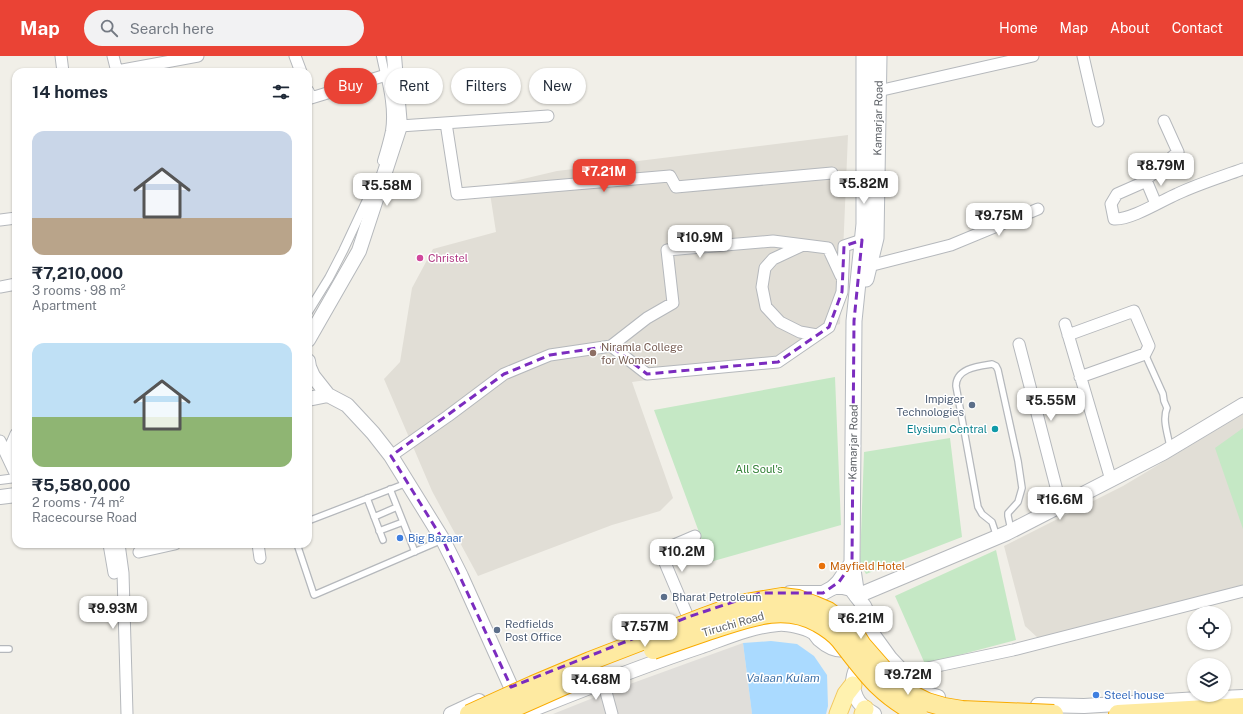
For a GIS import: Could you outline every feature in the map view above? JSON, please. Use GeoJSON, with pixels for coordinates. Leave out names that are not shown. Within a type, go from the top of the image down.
{"type":"FeatureCollection","features":[{"type":"Feature","properties":{"kind":"highway","name":"Tiruchi Road"},"geometry":{"type":"LineString","coordinates":[[469,714],[590,661],[704,617],[740,604],[782,597],[798,599],[828,611],[852,629],[862,645],[890,677],[907,692],[927,702],[962,710],[1054,714]]}},
{"type":"Feature","properties":{"kind":"highway","name":"Tiruchi Road"},"geometry":{"type":"LineString","coordinates":[[500,714],[596,671],[675,642],[747,618],[779,612],[802,616],[813,620],[831,631],[877,686],[902,706],[918,714]]}},
{"type":"Feature","properties":{"kind":"highway"},"geometry":{"type":"LineString","coordinates":[[1118,714],[1243,707]]}},
{"type":"Feature","properties":{"kind":"main road","name":"Kamarjar Road"},"geometry":{"type":"LineString","coordinates":[[857,596],[852,563],[854,321],[864,224],[864,56]]}},
{"type":"Feature","properties":{"kind":"main road","name":"Kamarjar Road"},"geometry":{"type":"LineString","coordinates":[[854,321],[876,238],[879,56]]}},
{"type":"Feature","properties":{"kind":"main road"},"geometry":{"type":"LineString","coordinates":[[829,590],[839,582],[852,563]]}},
{"type":"Feature","properties":{"kind":"main road"},"geometry":{"type":"LineString","coordinates":[[838,714],[853,680]]}},
{"type":"Feature","properties":{"kind":"street"},"geometry":{"type":"LineString","coordinates":[[61,56],[63,68]]}},
{"type":"Feature","properties":{"kind":"street"},"geometry":{"type":"LineString","coordinates":[[113,56],[116,68]]}},
{"type":"Feature","properties":{"kind":"street"},"geometry":{"type":"LineString","coordinates":[[137,68],[198,56]]}},
{"type":"Feature","properties":{"kind":"street"},"geometry":{"type":"LineString","coordinates":[[294,56],[299,68]]}},
{"type":"Feature","properties":{"kind":"street"},"geometry":{"type":"LineString","coordinates":[[381,56],[387,68]]}},
{"type":"Feature","properties":{"kind":"street"},"geometry":{"type":"LineString","coordinates":[[391,68],[394,56]]}},
{"type":"Feature","properties":{"kind":"street"},"geometry":{"type":"LineString","coordinates":[[878,91],[1033,56]]}},
{"type":"Feature","properties":{"kind":"street"},"geometry":{"type":"LineString","coordinates":[[1083,56],[1098,121]]}},
{"type":"Feature","properties":{"kind":"street"},"geometry":{"type":"LineString","coordinates":[[312,98],[385,76]]}},
{"type":"Feature","properties":{"kind":"street"},"geometry":{"type":"LineString","coordinates":[[312,306],[344,251],[372,190],[390,130],[391,104]]}},
{"type":"Feature","properties":{"kind":"street"},"geometry":{"type":"LineString","coordinates":[[312,333],[359,251],[400,126],[396,104]]}},
{"type":"Feature","properties":{"kind":"street"},"geometry":{"type":"LineString","coordinates":[[400,126],[548,116]]}},
{"type":"Feature","properties":{"kind":"street"},"geometry":{"type":"LineString","coordinates":[[1164,121],[1178,152],[1142,183],[1117,194],[1111,204],[1114,219],[1120,219],[1131,215],[1178,194],[1243,169]]}},
{"type":"Feature","properties":{"kind":"street"},"geometry":{"type":"LineString","coordinates":[[446,123],[457,194],[670,176],[676,188],[832,173]]}},
{"type":"Feature","properties":{"kind":"street"},"geometry":{"type":"LineString","coordinates":[[1146,180],[1156,204]]}},
{"type":"Feature","properties":{"kind":"street"},"geometry":{"type":"LineString","coordinates":[[869,266],[951,245],[1038,209]]}},
{"type":"Feature","properties":{"kind":"street"},"geometry":{"type":"LineString","coordinates":[[0,220],[12,218]]}},
{"type":"Feature","properties":{"kind":"street"},"geometry":{"type":"LineString","coordinates":[[611,346],[646,374],[778,362],[829,327],[842,292],[844,246],[862,240]]}},
{"type":"Feature","properties":{"kind":"street"},"geometry":{"type":"LineString","coordinates":[[391,456],[504,374],[550,355],[611,346],[647,318],[673,303],[667,250],[773,241],[828,248],[842,279]]}},
{"type":"Feature","properties":{"kind":"street"},"geometry":{"type":"LineString","coordinates":[[803,245],[773,259],[765,268],[762,287],[766,307],[780,322],[800,332],[817,335]]}},
{"type":"Feature","properties":{"kind":"street"},"geometry":{"type":"LineString","coordinates":[[0,287],[12,285]]}},
{"type":"Feature","properties":{"kind":"street"},"geometry":{"type":"LineString","coordinates":[[1068,335],[1134,311],[1149,346],[1145,354],[1080,377]]}},
{"type":"Feature","properties":{"kind":"street"},"geometry":{"type":"LineString","coordinates":[[1065,324],[1111,480]]}},
{"type":"Feature","properties":{"kind":"street"},"geometry":{"type":"LineString","coordinates":[[1019,344],[1061,506]]}},
{"type":"Feature","properties":{"kind":"street"},"geometry":{"type":"LineString","coordinates":[[312,374],[328,395]]}},
{"type":"Feature","properties":{"kind":"street"},"geometry":{"type":"LineString","coordinates":[[312,388],[347,405],[373,433],[391,456],[443,540],[461,576],[511,687]]}},
{"type":"Feature","properties":{"kind":"street"},"geometry":{"type":"LineString","coordinates":[[312,398],[328,395]]}},
{"type":"Feature","properties":{"kind":"street"},"geometry":{"type":"LineString","coordinates":[[857,596],[1011,531],[1171,449],[1243,405]]}},
{"type":"Feature","properties":{"kind":"street"},"geometry":{"type":"LineString","coordinates":[[0,441],[12,467]]}},
{"type":"Feature","properties":{"kind":"street"},"geometry":{"type":"LineString","coordinates":[[7,455],[12,443]]}},
{"type":"Feature","properties":{"kind":"street"},"geometry":{"type":"LineString","coordinates":[[0,480],[12,477]]}},
{"type":"Feature","properties":{"kind":"street"},"geometry":{"type":"LineString","coordinates":[[0,498],[12,496]]}},
{"type":"Feature","properties":{"kind":"street"},"geometry":{"type":"LineString","coordinates":[[688,617],[660,551],[695,536]]}},
{"type":"Feature","properties":{"kind":"street"},"geometry":{"type":"LineString","coordinates":[[110,548],[114,573]]}},
{"type":"Feature","properties":{"kind":"street"},"geometry":{"type":"LineString","coordinates":[[120,548],[123,573],[127,714]]}},
{"type":"Feature","properties":{"kind":"street"},"geometry":{"type":"LineString","coordinates":[[139,552],[157,548]]}},
{"type":"Feature","properties":{"kind":"street"},"geometry":{"type":"LineString","coordinates":[[259,548],[260,558]]}},
{"type":"Feature","properties":{"kind":"street"},"geometry":{"type":"LineString","coordinates":[[450,714],[511,687],[688,617],[722,604],[760,593],[829,590],[843,587],[851,589],[868,614],[869,629],[866,637],[860,645],[852,648],[834,648]]}},
{"type":"Feature","properties":{"kind":"street"},"geometry":{"type":"LineString","coordinates":[[813,632],[811,624],[812,610],[817,598],[829,590]]}},
{"type":"Feature","properties":{"kind":"street"},"geometry":{"type":"LineString","coordinates":[[904,673],[1013,650],[1243,591]]}},
{"type":"Feature","properties":{"kind":"street","name":"Tiruchi Road"},"geometry":{"type":"LineString","coordinates":[[521,714],[681,652],[752,629],[779,623],[798,626],[813,632],[819,639],[834,648],[853,680],[856,697],[868,712]]}},
{"type":"Feature","properties":{"kind":"street"},"geometry":{"type":"LineString","coordinates":[[869,629],[890,658],[904,673],[927,694],[945,699],[989,704],[1084,706],[1243,697]]}},
{"type":"Feature","properties":{"kind":"street"},"geometry":{"type":"LineString","coordinates":[[853,680],[863,661],[887,653]]}},
{"type":"Feature","properties":{"kind":"street"},"geometry":{"type":"LineString","coordinates":[[603,681],[612,714]]}},
{"type":"Feature","properties":{"kind":"street"},"geometry":{"type":"LineString","coordinates":[[906,714],[927,694]]}},
{"type":"Feature","properties":{"kind":"lane"},"geometry":{"type":"LineString","coordinates":[[1145,354],[1163,394],[1167,408],[1164,419],[1171,449]]}},
{"type":"Feature","properties":{"kind":"lane"},"geometry":{"type":"LineString","coordinates":[[998,537],[992,522],[982,514],[978,507],[956,386],[958,376],[963,372],[992,364],[996,366],[998,370],[1018,461],[1022,488],[1018,502],[1008,516],[1011,531]]}},
{"type":"Feature","properties":{"kind":"lane"},"geometry":{"type":"LineString","coordinates":[[312,519],[407,482]]}},
{"type":"Feature","properties":{"kind":"lane"},"geometry":{"type":"LineString","coordinates":[[390,489],[415,552]]}},
{"type":"Feature","properties":{"kind":"lane"},"geometry":{"type":"LineString","coordinates":[[367,498],[382,540]]}},
{"type":"Feature","properties":{"kind":"lane"},"geometry":{"type":"LineString","coordinates":[[374,517],[397,507]]}},
{"type":"Feature","properties":{"kind":"lane"},"geometry":{"type":"LineString","coordinates":[[379,531],[403,522]]}},
{"type":"Feature","properties":{"kind":"lane"},"geometry":{"type":"LineString","coordinates":[[297,548],[314,595],[443,540]]}},
{"type":"Feature","properties":{"kind":"lane"},"geometry":{"type":"LineString","coordinates":[[0,649],[9,649]]}},
{"type":"Feature","properties":{"kind":"highlighted area"},"geometry":{"type":"Polygon","coordinates":[[[862,240],[854,321],[852,563],[839,582],[823,593],[760,593],[688,617],[511,687],[443,540],[391,456],[504,374],[550,355],[611,346],[647,374],[778,362],[829,327],[842,292],[844,246],[862,240]]]}},
{"type":"Feature","properties":{"kind":"shaded area","name":"Niramla College for Women"},"geometry":{"type":"Polygon","coordinates":[[[848,135],[840,324],[811,332],[792,345],[778,362],[632,382],[673,498],[660,511],[612,525],[478,576],[432,491],[384,379],[400,362],[412,288],[433,249],[496,232],[489,187],[557,171],[848,135]]]}},
{"type":"Feature","properties":{"kind":"shaded area"},"geometry":{"type":"Polygon","coordinates":[[[1243,414],[1243,585],[1038,638],[1025,626],[1004,546],[1123,486],[1243,414]]]}},
{"type":"Feature","properties":{"kind":"shaded area"},"geometry":{"type":"Polygon","coordinates":[[[743,643],[752,714],[553,714],[608,692],[743,643]]]}},
{"type":"Feature","properties":{"kind":"green space","name":"All Soul's"},"geometry":{"type":"Polygon","coordinates":[[[835,377],[841,525],[710,562],[654,410],[835,377]]]}},
{"type":"Feature","properties":{"kind":"green space"},"geometry":{"type":"Polygon","coordinates":[[[1243,428],[1243,529],[1215,448],[1243,428]]]}},
{"type":"Feature","properties":{"kind":"green space"},"geometry":{"type":"Polygon","coordinates":[[[950,438],[962,537],[866,574],[860,563],[864,452],[950,438]]]}},
{"type":"Feature","properties":{"kind":"green space"},"geometry":{"type":"Polygon","coordinates":[[[996,550],[1016,640],[925,664],[895,596],[996,550]]]}},
{"type":"Feature","properties":{"kind":"water","name":"Valaan Kulam"},"geometry":{"type":"Polygon","coordinates":[[[771,641],[797,644],[814,656],[827,675],[828,706],[826,714],[752,714],[743,643],[771,641]]]}},
{"type":"Feature","properties":{"kind":"place","name":"Christel"},"geometry":{"type":"Point","coordinates":[420,258]}},
{"type":"Feature","properties":{"kind":"place","name":"Niramla College for Women"},"geometry":{"type":"Point","coordinates":[593,353]}},
{"type":"Feature","properties":{"kind":"place","name":"Impiger Technologies"},"geometry":{"type":"Point","coordinates":[972,405]}},
{"type":"Feature","properties":{"kind":"place","name":"Elysium Central"},"geometry":{"type":"Point","coordinates":[995,429]}},
{"type":"Feature","properties":{"kind":"place","name":"Big Bazaar"},"geometry":{"type":"Point","coordinates":[400,538]}},
{"type":"Feature","properties":{"kind":"place","name":"Mayfield Hotel"},"geometry":{"type":"Point","coordinates":[822,566]}},
{"type":"Feature","properties":{"kind":"place","name":"Bharat Petroleum"},"geometry":{"type":"Point","coordinates":[664,597]}},
{"type":"Feature","properties":{"kind":"place","name":"Redfields Post Office"},"geometry":{"type":"Point","coordinates":[497,630]}},
{"type":"Feature","properties":{"kind":"place","name":"Steel house"},"geometry":{"type":"Point","coordinates":[1096,695]}}]}
